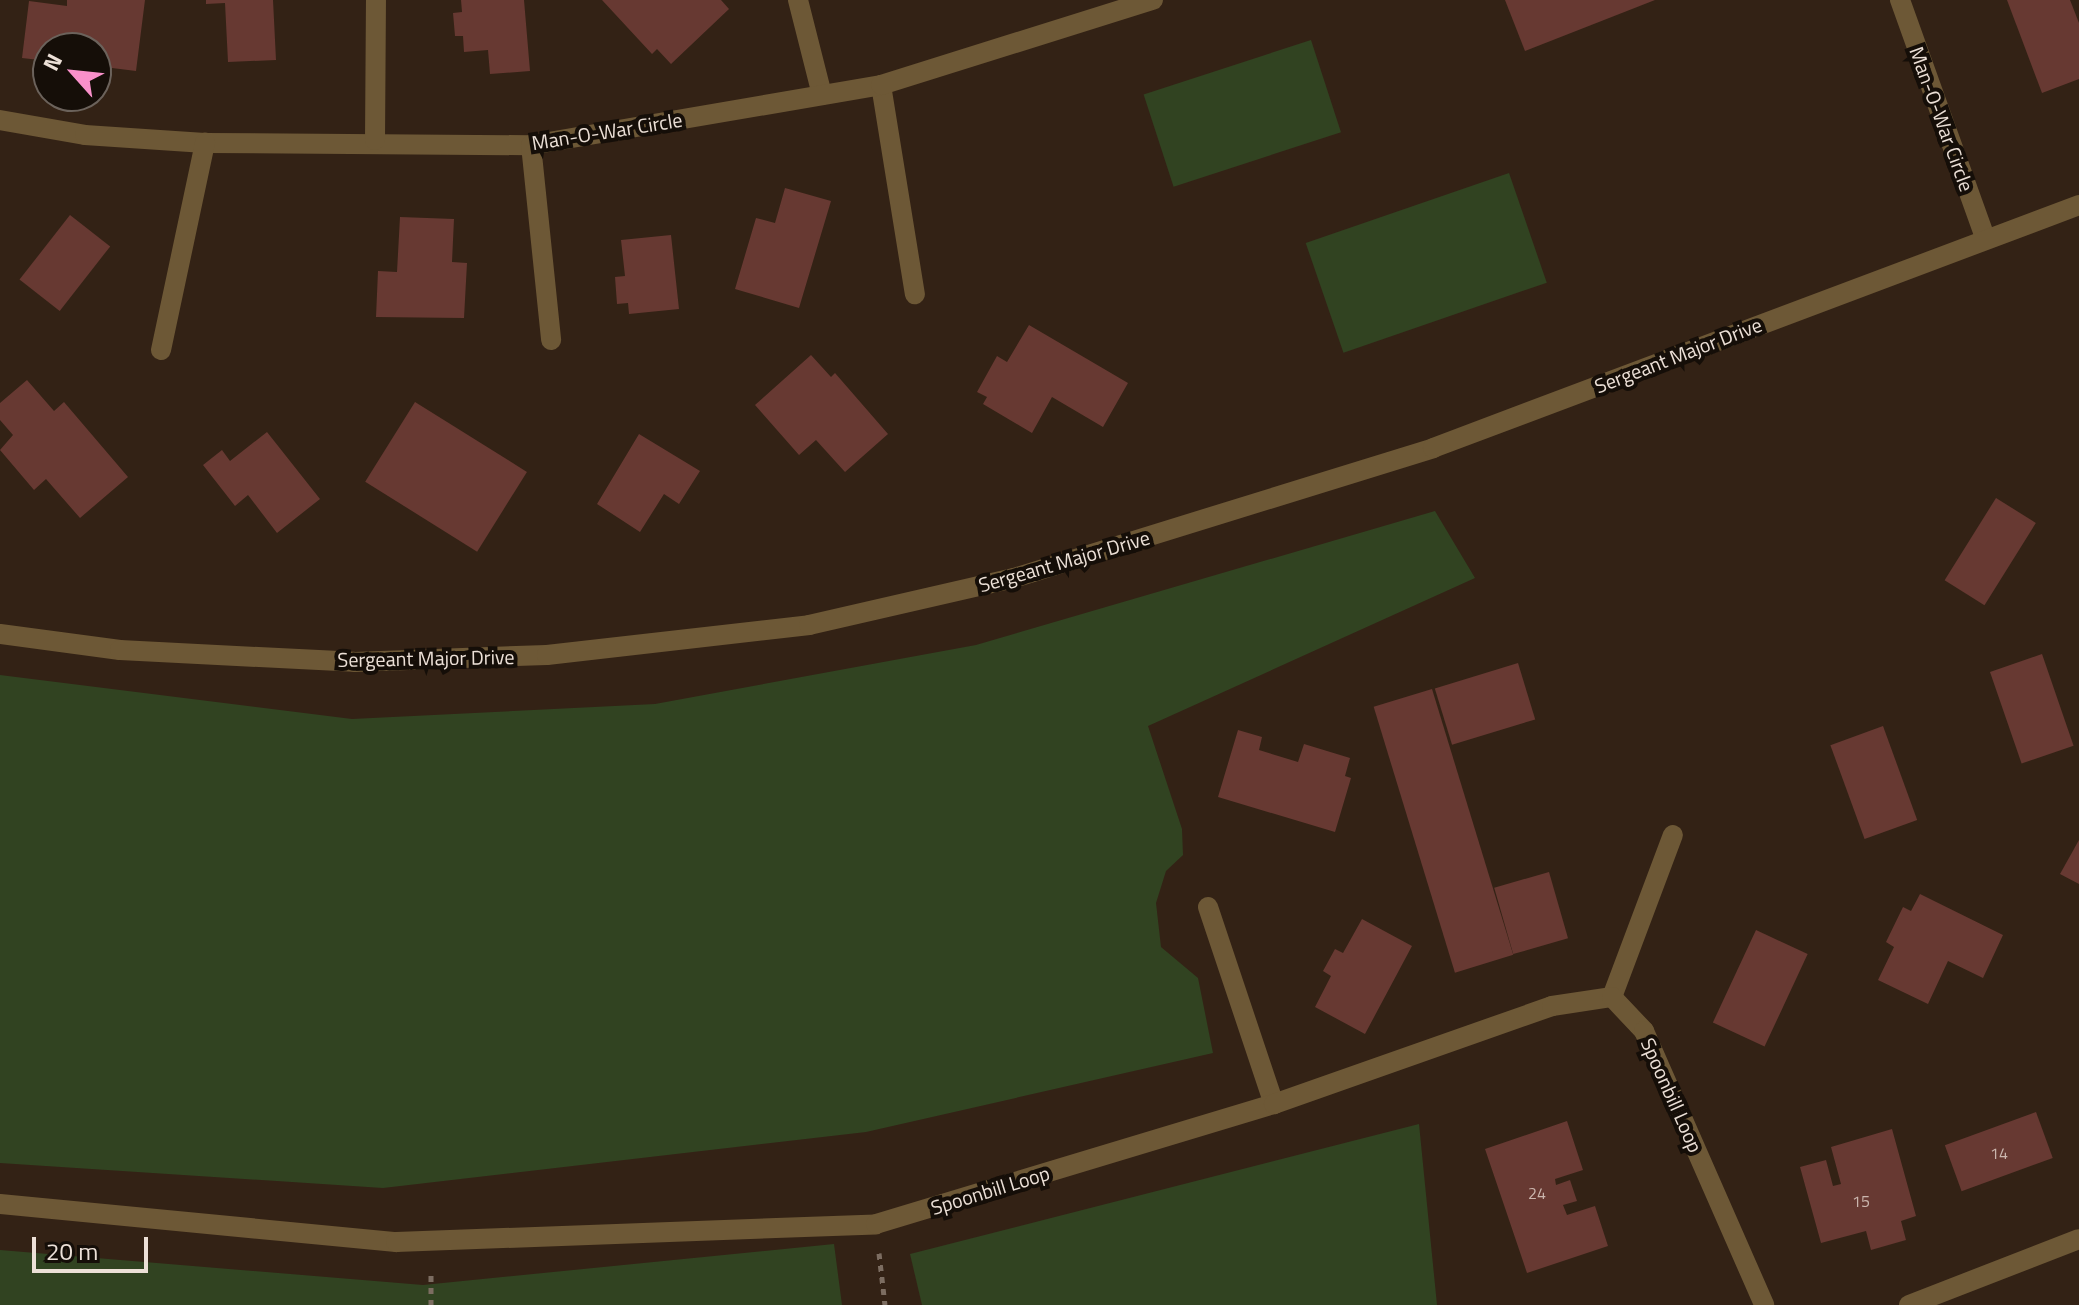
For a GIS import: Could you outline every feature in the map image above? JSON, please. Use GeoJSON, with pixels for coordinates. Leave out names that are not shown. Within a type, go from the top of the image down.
{"type":"FeatureCollection","features":[{"type":"Feature","properties":{"kind":"street"},"geometry":{"type":"LineString","coordinates":[[375,140],[376,0]]}},
{"type":"Feature","properties":{"kind":"street"},"geometry":{"type":"LineString","coordinates":[[798,0],[822,95]]}},
{"type":"Feature","properties":{"kind":"street","name":"Man-O-War Circle"},"geometry":{"type":"LineString","coordinates":[[0,120],[85,135],[205,143],[375,140],[531,145],[881,85],[1153,0]]}},
{"type":"Feature","properties":{"kind":"street","name":"Man-O-War Circle"},"geometry":{"type":"LineString","coordinates":[[1900,0],[1985,238]]}},
{"type":"Feature","properties":{"kind":"street"},"geometry":{"type":"LineString","coordinates":[[881,85],[915,294]]}},
{"type":"Feature","properties":{"kind":"street"},"geometry":{"type":"LineString","coordinates":[[161,350],[205,143]]}},
{"type":"Feature","properties":{"kind":"street"},"geometry":{"type":"LineString","coordinates":[[531,145],[551,340]]}},
{"type":"Feature","properties":{"kind":"street","name":"Sergeant Major Drive"},"geometry":{"type":"LineString","coordinates":[[0,634],[120,650],[354,662],[547,655],[809,625],[1014,578],[1433,448],[2079,205]]}},
{"type":"Feature","properties":{"kind":"street"},"geometry":{"type":"LineString","coordinates":[[1612,997],[1673,835]]}},
{"type":"Feature","properties":{"kind":"street"},"geometry":{"type":"LineString","coordinates":[[1208,907],[1274,1104]]}},
{"type":"Feature","properties":{"kind":"street","name":"Spoonbill Loop"},"geometry":{"type":"LineString","coordinates":[[0,1204],[396,1242],[876,1224],[1274,1104],[1552,1006],[1612,997],[1644,1031],[1764,1305]]}},
{"type":"Feature","properties":{"kind":"street"},"geometry":{"type":"LineString","coordinates":[[1909,1305],[2079,1239]]}},
{"type":"Feature","properties":{"kind":"path"},"geometry":{"type":"LineString","coordinates":[[876,1224],[885,1305]]}},
{"type":"Feature","properties":{"kind":"green space"},"geometry":{"type":"Polygon","coordinates":[[[1311,40],[1341,132],[1174,187],[1144,94],[1311,40]]]}},
{"type":"Feature","properties":{"kind":"green space"},"geometry":{"type":"Polygon","coordinates":[[[1509,173],[1547,283],[1343,353],[1306,243],[1509,173]]]}},
{"type":"Feature","properties":{"kind":"green space"},"geometry":{"type":"Polygon","coordinates":[[[1435,511],[1475,578],[1148,726],[1182,829],[1183,855],[1166,871],[1156,903],[1161,947],[1198,978],[1213,1053],[866,1132],[383,1188],[0,1163],[0,675],[352,719],[655,704],[976,645],[1435,511]]]}},
{"type":"Feature","properties":{"kind":"green space"},"geometry":{"type":"Polygon","coordinates":[[[1419,1124],[1437,1305],[922,1305],[910,1254],[1419,1124]]]}},
{"type":"Feature","properties":{"kind":"green space"},"geometry":{"type":"Polygon","coordinates":[[[834,1244],[842,1305],[0,1305],[0,1250],[423,1285],[834,1244]]]}},
{"type":"Feature","properties":{"kind":"building"},"geometry":{"type":"Polygon","coordinates":[[[67,0],[145,0],[136,71],[112,68],[112,32],[32,32],[32,59],[22,58],[29,1],[67,6],[67,0]]]}},
{"type":"Feature","properties":{"kind":"building"},"geometry":{"type":"Polygon","coordinates":[[[206,0],[273,0],[276,60],[228,62],[225,3],[206,4],[206,0]]]}},
{"type":"Feature","properties":{"kind":"building"},"geometry":{"type":"Polygon","coordinates":[[[461,0],[524,0],[530,71],[490,74],[488,50],[464,52],[463,36],[455,36],[453,13],[462,12],[461,0]]]}},
{"type":"Feature","properties":{"kind":"building"},"geometry":{"type":"Polygon","coordinates":[[[602,0],[721,0],[729,9],[671,64],[657,49],[652,54],[602,0]]]}},
{"type":"Feature","properties":{"kind":"building"},"geometry":{"type":"Polygon","coordinates":[[[1505,0],[1655,0],[1525,51],[1505,0]]]}},
{"type":"Feature","properties":{"kind":"building"},"geometry":{"type":"Polygon","coordinates":[[[2007,0],[2070,0],[2079,23],[2079,79],[2042,93],[2007,0]]]}},
{"type":"Feature","properties":{"kind":"building"},"geometry":{"type":"Polygon","coordinates":[[[785,188],[831,201],[799,308],[735,289],[756,218],[775,223],[785,188]]]}},
{"type":"Feature","properties":{"kind":"building"},"geometry":{"type":"Polygon","coordinates":[[[70,215],[110,246],[60,311],[20,280],[70,215]]]}},
{"type":"Feature","properties":{"kind":"building"},"geometry":{"type":"Polygon","coordinates":[[[400,217],[454,219],[452,262],[467,263],[464,318],[376,317],[378,271],[397,272],[400,217]]]}},
{"type":"Feature","properties":{"kind":"building"},"geometry":{"type":"Polygon","coordinates":[[[671,235],[679,309],[629,314],[628,303],[617,304],[615,277],[625,276],[621,240],[671,235]]]}},
{"type":"Feature","properties":{"kind":"building"},"geometry":{"type":"Polygon","coordinates":[[[1029,325],[1128,383],[1103,427],[1052,397],[1032,433],[983,404],[987,397],[977,392],[997,356],[1007,362],[1029,325]]]}},
{"type":"Feature","properties":{"kind":"building"},"geometry":{"type":"Polygon","coordinates":[[[811,355],[831,377],[835,373],[888,434],[845,472],[816,440],[799,455],[755,405],[811,355]]]}},
{"type":"Feature","properties":{"kind":"building"},"geometry":{"type":"Polygon","coordinates":[[[27,380],[54,411],[64,402],[128,477],[80,518],[46,479],[34,490],[0,450],[13,435],[0,420],[0,403],[27,380]]]}},
{"type":"Feature","properties":{"kind":"building"},"geometry":{"type":"Polygon","coordinates":[[[415,402],[527,472],[477,552],[365,482],[415,402]]]}},
{"type":"Feature","properties":{"kind":"building"},"geometry":{"type":"Polygon","coordinates":[[[267,432],[320,499],[277,533],[248,495],[235,506],[203,465],[222,450],[230,461],[267,432]]]}},
{"type":"Feature","properties":{"kind":"building"},"geometry":{"type":"Polygon","coordinates":[[[639,434],[700,471],[679,504],[664,494],[640,532],[597,504],[639,434]]]}},
{"type":"Feature","properties":{"kind":"building"},"geometry":{"type":"Polygon","coordinates":[[[1996,498],[2036,523],[1984,605],[1945,580],[1996,498]]]}},
{"type":"Feature","properties":{"kind":"building"},"geometry":{"type":"Polygon","coordinates":[[[2042,654],[2074,746],[2022,764],[1990,672],[2042,654]]]}},
{"type":"Feature","properties":{"kind":"building"},"geometry":{"type":"Polygon","coordinates":[[[1518,663],[1535,719],[1452,745],[1435,688],[1518,663]]]}},
{"type":"Feature","properties":{"kind":"building"},"geometry":{"type":"Polygon","coordinates":[[[1432,689],[1513,955],[1455,973],[1374,707],[1432,689]]]}},
{"type":"Feature","properties":{"kind":"building"},"geometry":{"type":"Polygon","coordinates":[[[1883,726],[1917,820],[1865,839],[1830,745],[1883,726]]]}},
{"type":"Feature","properties":{"kind":"building"},"geometry":{"type":"Polygon","coordinates":[[[1238,730],[1262,737],[1259,750],[1298,762],[1304,744],[1350,758],[1345,776],[1351,778],[1335,832],[1218,797],[1238,730]]]}},
{"type":"Feature","properties":{"kind":"building"},"geometry":{"type":"Polygon","coordinates":[[[2079,840],[2079,884],[2060,874],[2079,840]]]}},
{"type":"Feature","properties":{"kind":"building"},"geometry":{"type":"Polygon","coordinates":[[[1549,872],[1568,938],[1513,954],[1494,888],[1549,872]]]}},
{"type":"Feature","properties":{"kind":"building"},"geometry":{"type":"Polygon","coordinates":[[[1920,894],[2003,935],[1983,978],[1948,961],[1928,1004],[1878,980],[1894,947],[1886,942],[1903,907],[1911,911],[1920,894]]]}},
{"type":"Feature","properties":{"kind":"building"},"geometry":{"type":"Polygon","coordinates":[[[1362,919],[1412,946],[1365,1034],[1315,1007],[1331,976],[1323,971],[1335,949],[1343,953],[1362,919]]]}},
{"type":"Feature","properties":{"kind":"building"},"geometry":{"type":"Polygon","coordinates":[[[1756,930],[1808,954],[1765,1047],[1713,1022],[1756,930]]]}},
{"type":"Feature","properties":{"kind":"building"},"geometry":{"type":"Polygon","coordinates":[[[2036,1112],[2053,1158],[1962,1191],[1945,1145],[2036,1112]]]}},
{"type":"Feature","properties":{"kind":"building"},"geometry":{"type":"Polygon","coordinates":[[[1567,1121],[1583,1170],[1555,1179],[1556,1185],[1570,1180],[1577,1201],[1563,1205],[1567,1215],[1595,1206],[1608,1246],[1527,1273],[1485,1149],[1567,1121]]]}},
{"type":"Feature","properties":{"kind":"building"},"geometry":{"type":"Polygon","coordinates":[[[1892,1129],[1916,1216],[1901,1221],[1906,1240],[1871,1250],[1866,1231],[1821,1243],[1800,1167],[1826,1160],[1833,1186],[1841,1184],[1831,1147],[1892,1129]]]}}]}
